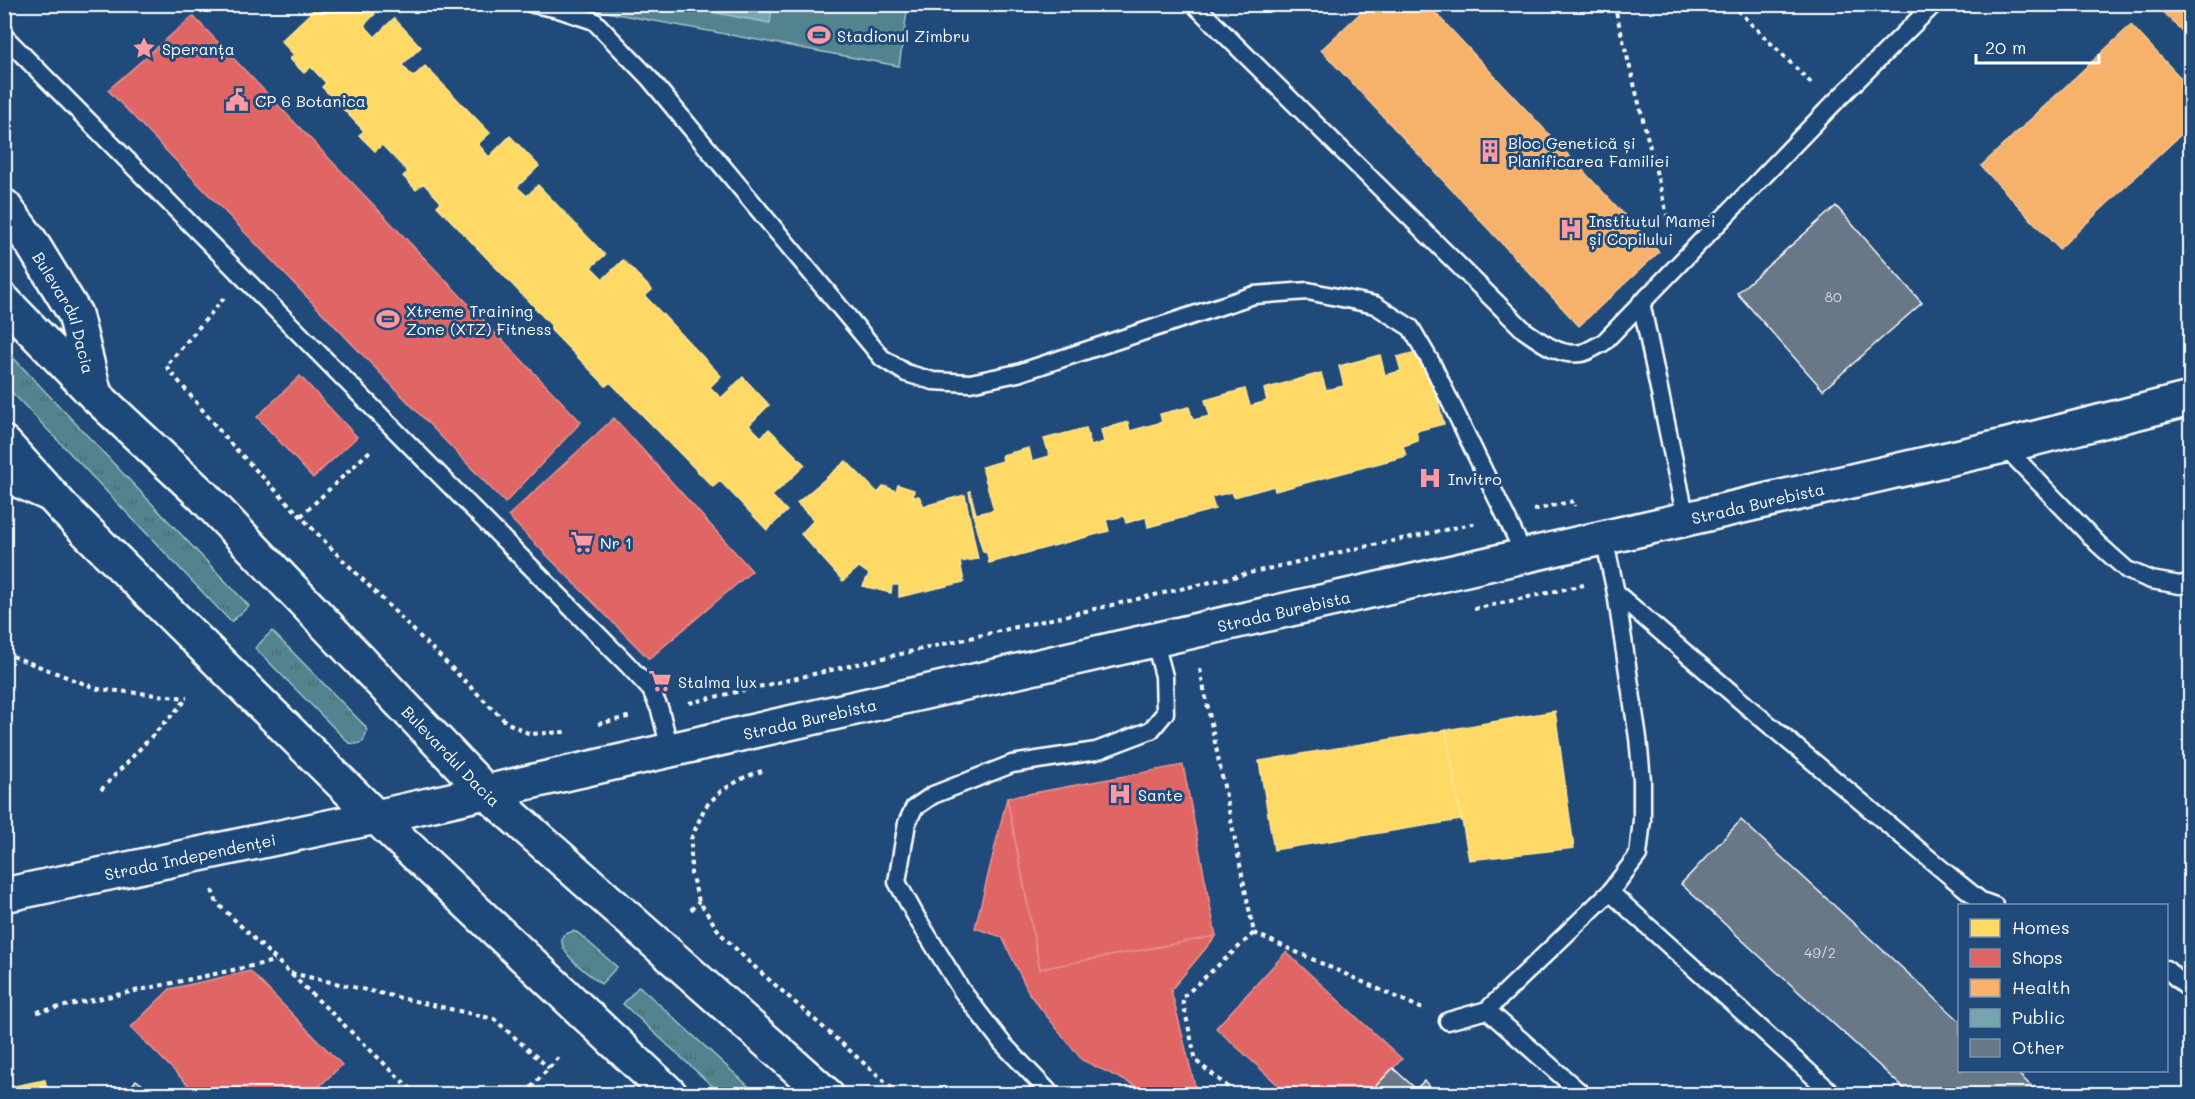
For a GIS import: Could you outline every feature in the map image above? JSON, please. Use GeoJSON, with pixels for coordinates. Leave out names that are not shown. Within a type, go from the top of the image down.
{"type":"FeatureCollection","features":[{"type":"Feature","properties":{"kind":"main road","name":"Bulevardul Dacia"},"geometry":{"type":"LineString","coordinates":[[4,206],[31,242],[75,314],[95,395]]}},
{"type":"Feature","properties":{"kind":"main road","name":"Bulevardul Dacia"},"geometry":{"type":"LineString","coordinates":[[4,301],[95,395],[203,496],[486,792],[826,1095]]}},
{"type":"Feature","properties":{"kind":"main road","name":"Strada Burebista"},"geometry":{"type":"LineString","coordinates":[[376,817],[2004,446],[2190,399]]}},
{"type":"Feature","properties":{"kind":"main road"},"geometry":{"type":"LineString","coordinates":[[4,443],[51,495],[376,817],[670,1095]]}},
{"type":"Feature","properties":{"kind":"main road"},"geometry":{"type":"LineString","coordinates":[[4,474],[51,495]]}},
{"type":"Feature","properties":{"kind":"main road","name":"Strada Independenței"},"geometry":{"type":"LineString","coordinates":[[4,895],[376,817]]}},
{"type":"Feature","properties":{"kind":"lane"},"geometry":{"type":"LineString","coordinates":[[533,4],[558,9],[594,21],[649,78],[882,358],[906,373],[933,381],[970,383],[1018,373],[1254,295],[1308,291],[1375,304],[1411,328],[1432,364],[1525,556]]}},
{"type":"Feature","properties":{"kind":"lane"},"geometry":{"type":"LineString","coordinates":[[1194,4],[1524,330],[1567,354],[1582,353],[1603,343],[1833,104],[1934,4]]}},
{"type":"Feature","properties":{"kind":"lane"},"geometry":{"type":"LineString","coordinates":[[4,36],[627,664],[651,690],[660,710],[670,749]]}},
{"type":"Feature","properties":{"kind":"lane"},"geometry":{"type":"LineString","coordinates":[[1641,303],[1686,519]]}},
{"type":"Feature","properties":{"kind":"lane"},"geometry":{"type":"LineString","coordinates":[[2004,446],[2098,544],[2127,570],[2151,580],[2180,585],[2190,582]]}},
{"type":"Feature","properties":{"kind":"lane"},"geometry":{"type":"LineString","coordinates":[[1448,1020],[1487,1010],[1610,892],[1638,855],[1642,820],[1642,780],[1638,738],[1616,593],[1593,540]]}},
{"type":"Feature","properties":{"kind":"lane"},"geometry":{"type":"LineString","coordinates":[[1616,593],[1951,878],[1981,901],[1989,904]]}},
{"type":"Feature","properties":{"kind":"lane"},"geometry":{"type":"LineString","coordinates":[[1051,1095],[1003,1044],[962,991],[897,882],[907,823],[914,808],[933,795],[1012,764],[1096,752],[1151,730],[1165,713],[1164,676],[1154,639]]}},
{"type":"Feature","properties":{"kind":"lane"},"geometry":{"type":"LineString","coordinates":[[1610,892],[1833,1095]]}},
{"type":"Feature","properties":{"kind":"lane"},"geometry":{"type":"LineString","coordinates":[[2168,971],[2190,990]]}},
{"type":"Feature","properties":{"kind":"lane"},"geometry":{"type":"LineString","coordinates":[[1487,1010],[1582,1095]]}},
{"type":"Feature","properties":{"kind":"path"},"geometry":{"type":"LineString","coordinates":[[1614,4],[1680,264]]}},
{"type":"Feature","properties":{"kind":"path"},"geometry":{"type":"LineString","coordinates":[[1731,4],[1833,104]]}},
{"type":"Feature","properties":{"kind":"path"},"geometry":{"type":"LineString","coordinates":[[225,297],[166,366],[229,442],[506,722],[530,734],[561,733],[572,730]]}},
{"type":"Feature","properties":{"kind":"path"},"geometry":{"type":"LineString","coordinates":[[301,516],[394,429]]}},
{"type":"Feature","properties":{"kind":"path"},"geometry":{"type":"LineString","coordinates":[[594,725],[1313,558],[1574,501],[1593,540],[1590,584],[1464,611]]}},
{"type":"Feature","properties":{"kind":"path"},"geometry":{"type":"LineString","coordinates":[[4,653],[98,689],[187,698],[101,790]]}},
{"type":"Feature","properties":{"kind":"path"},"geometry":{"type":"LineString","coordinates":[[1164,676],[1200,669],[1254,933]]}},
{"type":"Feature","properties":{"kind":"path"},"geometry":{"type":"LineString","coordinates":[[764,770],[745,777],[721,791],[705,807],[691,839],[691,874],[699,901],[720,933],[748,961],[899,1095]]}},
{"type":"Feature","properties":{"kind":"path"},"geometry":{"type":"LineString","coordinates":[[209,882],[217,903],[416,1095]]}},
{"type":"Feature","properties":{"kind":"path"},"geometry":{"type":"LineString","coordinates":[[691,910],[699,901]]}},
{"type":"Feature","properties":{"kind":"path"},"geometry":{"type":"LineString","coordinates":[[1254,933],[1448,1020]]}},
{"type":"Feature","properties":{"kind":"path"},"geometry":{"type":"LineString","coordinates":[[1237,1095],[1197,1061],[1182,998],[1254,933]]}},
{"type":"Feature","properties":{"kind":"path"},"geometry":{"type":"LineString","coordinates":[[37,1012],[276,961]]}},
{"type":"Feature","properties":{"kind":"path"},"geometry":{"type":"LineString","coordinates":[[289,973],[494,1019],[549,1068]]}},
{"type":"Feature","properties":{"kind":"path"},"geometry":{"type":"LineString","coordinates":[[525,1095],[561,1054]]}},
{"type":"Feature","properties":{"kind":"green space","name":"Stadionul Zimbru"},"geometry":{"type":"Polygon","coordinates":[[[568,5],[908,5],[899,66],[568,5]]]}},
{"type":"Feature","properties":{"kind":"green space"},"geometry":{"type":"Polygon","coordinates":[[[5,349],[249,606],[231,622],[5,385],[5,349]]]}},
{"type":"Feature","properties":{"kind":"green space"},"geometry":{"type":"Polygon","coordinates":[[[272,631],[365,726],[367,731],[363,742],[349,743],[255,648],[272,631]]]}},
{"type":"Feature","properties":{"kind":"green space"},"geometry":{"type":"Polygon","coordinates":[[[573,931],[617,967],[601,984],[582,969],[564,948],[563,935],[573,931]]]}},
{"type":"Feature","properties":{"kind":"green space"},"geometry":{"type":"Polygon","coordinates":[[[639,986],[757,1094],[721,1094],[623,1004],[639,986]]]}},
{"type":"Feature","properties":{"kind":"building: Homes"},"geometry":{"type":"Polygon","coordinates":[[[320,4],[366,4],[375,14],[364,25],[375,37],[394,18],[421,47],[402,65],[413,77],[425,66],[490,133],[478,144],[489,157],[510,136],[539,166],[517,187],[527,196],[538,185],[605,255],[591,267],[603,279],[623,260],[652,290],[645,296],[721,376],[710,387],[721,398],[743,377],[769,405],[749,425],[761,437],[769,429],[805,465],[772,496],[787,511],[767,530],[720,481],[713,487],[610,382],[606,386],[549,328],[552,326],[437,206],[441,202],[423,183],[416,190],[403,176],[408,172],[382,145],[375,151],[359,135],[364,131],[322,87],[326,83],[311,67],[304,73],[290,59],[294,55],[281,41],[320,4]]]}},
{"type":"Feature","properties":{"kind":"building: Homes"},"geometry":{"type":"Polygon","coordinates":[[[1424,350],[1444,424],[1416,431],[1418,441],[1403,446],[1406,456],[1275,491],[1274,486],[1234,497],[1232,492],[1211,497],[1215,509],[1148,527],[1146,517],[1126,523],[1124,516],[1106,520],[1109,531],[989,563],[987,553],[983,552],[969,492],[976,514],[994,510],[982,467],[1003,461],[1002,455],[1029,448],[1032,461],[1050,456],[1044,439],[1086,428],[1091,446],[1104,442],[1101,430],[1128,422],[1130,431],[1162,422],[1160,414],[1189,407],[1193,420],[1210,416],[1205,400],[1245,389],[1250,406],[1267,401],[1264,389],[1321,373],[1326,390],[1344,386],[1339,366],[1380,355],[1385,375],[1401,371],[1397,357],[1424,350]]]}},
{"type":"Feature","properties":{"kind":"building: Homes"},"geometry":{"type":"Polygon","coordinates":[[[846,461],[878,493],[884,486],[896,491],[898,485],[914,490],[913,497],[919,496],[924,506],[965,495],[978,559],[960,562],[964,582],[899,597],[899,585],[892,585],[891,593],[863,586],[869,574],[859,567],[843,581],[801,534],[814,520],[797,503],[846,461]]]}},
{"type":"Feature","properties":{"kind":"building: Homes"},"geometry":{"type":"Polygon","coordinates":[[[1555,711],[1574,848],[1469,860],[1446,730],[1555,711]]]}},
{"type":"Feature","properties":{"kind":"building: Homes"},"geometry":{"type":"Polygon","coordinates":[[[1446,730],[1461,820],[1274,850],[1259,761],[1446,730]]]}},
{"type":"Feature","properties":{"kind":"building: Homes"},"geometry":{"type":"Polygon","coordinates":[[[45,1080],[48,1094],[4,1094],[4,1088],[45,1080]]]}},
{"type":"Feature","properties":{"kind":"building: Shops"},"geometry":{"type":"Polygon","coordinates":[[[193,16],[581,422],[505,503],[108,90],[193,16]]]}},
{"type":"Feature","properties":{"kind":"building: Shops"},"geometry":{"type":"Polygon","coordinates":[[[300,376],[357,437],[313,478],[257,417],[300,376]]]}},
{"type":"Feature","properties":{"kind":"building: Shops"},"geometry":{"type":"Polygon","coordinates":[[[614,418],[752,571],[649,659],[508,516],[614,418]]]}},
{"type":"Feature","properties":{"kind":"building: Shops"},"geometry":{"type":"Polygon","coordinates":[[[1183,765],[1216,936],[1040,969],[1007,798],[1183,765]]]}},
{"type":"Feature","properties":{"kind":"building: Shops"},"geometry":{"type":"Polygon","coordinates":[[[1007,798],[1040,969],[1216,936],[1171,990],[1197,1094],[1152,1094],[1082,1060],[1030,995],[1002,937],[975,928],[1007,798]]]}},
{"type":"Feature","properties":{"kind":"building: Shops"},"geometry":{"type":"Polygon","coordinates":[[[1286,952],[1402,1059],[1368,1094],[1288,1094],[1216,1028],[1286,952]]]}},
{"type":"Feature","properties":{"kind":"building: Shops"},"geometry":{"type":"Polygon","coordinates":[[[250,971],[342,1065],[311,1094],[197,1094],[131,1027],[170,989],[250,971]]]}},
{"type":"Feature","properties":{"kind":"building: Health","name":"Bloc Genetică și Planificarea Familiei"},"geometry":{"type":"Polygon","coordinates":[[[1370,4],[1427,4],[1659,252],[1579,326],[1321,50],[1370,4]]]}},
{"type":"Feature","properties":{"kind":"building: Health"},"geometry":{"type":"Polygon","coordinates":[[[2155,4],[2190,4],[2190,23],[2182,31],[2155,4]]]}},
{"type":"Feature","properties":{"kind":"building: Health"},"geometry":{"type":"Polygon","coordinates":[[[2131,25],[2190,88],[2190,126],[2059,249],[1981,166],[2131,25]]]}},
{"type":"Feature","properties":{"kind":"building: Public"},"geometry":{"type":"Polygon","coordinates":[[[668,4],[773,4],[770,23],[668,4]]]}},
{"type":"Feature","properties":{"kind":"building: Other"},"geometry":{"type":"Polygon","coordinates":[[[1836,206],[1922,303],[1823,390],[1737,293],[1836,206]]]}},
{"type":"Feature","properties":{"kind":"building: Other"},"geometry":{"type":"Polygon","coordinates":[[[1741,820],[1958,1019],[1958,1072],[2016,1072],[2040,1094],[1910,1094],[1681,884],[1741,820]]]}},
{"type":"Feature","properties":{"kind":"building: Other"},"geometry":{"type":"Polygon","coordinates":[[[1393,1068],[1416,1089],[1424,1081],[1438,1094],[1368,1094],[1393,1068]]]}},
{"type":"Feature","properties":{"kind":"building: Other"},"geometry":{"type":"Polygon","coordinates":[[[136,1080],[155,1094],[126,1094],[136,1080]]]}},
{"type":"Feature","properties":{"kind":"place","name":"Stadionul Zimbru"},"geometry":{"type":"Point","coordinates":[819,35]}},
{"type":"Feature","properties":{"kind":"place","name":"Speranța"},"geometry":{"type":"Point","coordinates":[144,48]}},
{"type":"Feature","properties":{"kind":"place","name":"CP 6 Botanica"},"geometry":{"type":"Point","coordinates":[237,100]}},
{"type":"Feature","properties":{"kind":"place","name":"Bloc Genetică și Planificarea Familiei"},"geometry":{"type":"Point","coordinates":[1490,151]}},
{"type":"Feature","properties":{"kind":"place","name":"Institutul Mamei și Copilului"},"geometry":{"type":"Point","coordinates":[1571,229]}},
{"type":"Feature","properties":{"kind":"place","name":"Xtreme Training Zone (XTZ) Fitness"},"geometry":{"type":"Point","coordinates":[388,319]}},
{"type":"Feature","properties":{"kind":"place","name":"Invitro"},"geometry":{"type":"Point","coordinates":[1430,478]}},
{"type":"Feature","properties":{"kind":"place","name":"Nr 1"},"geometry":{"type":"Point","coordinates":[582,542]}},
{"type":"Feature","properties":{"kind":"place","name":"Stalma lux"},"geometry":{"type":"Point","coordinates":[660,681]}},
{"type":"Feature","properties":{"kind":"place","name":"Sante"},"geometry":{"type":"Point","coordinates":[1120,794]}}]}
